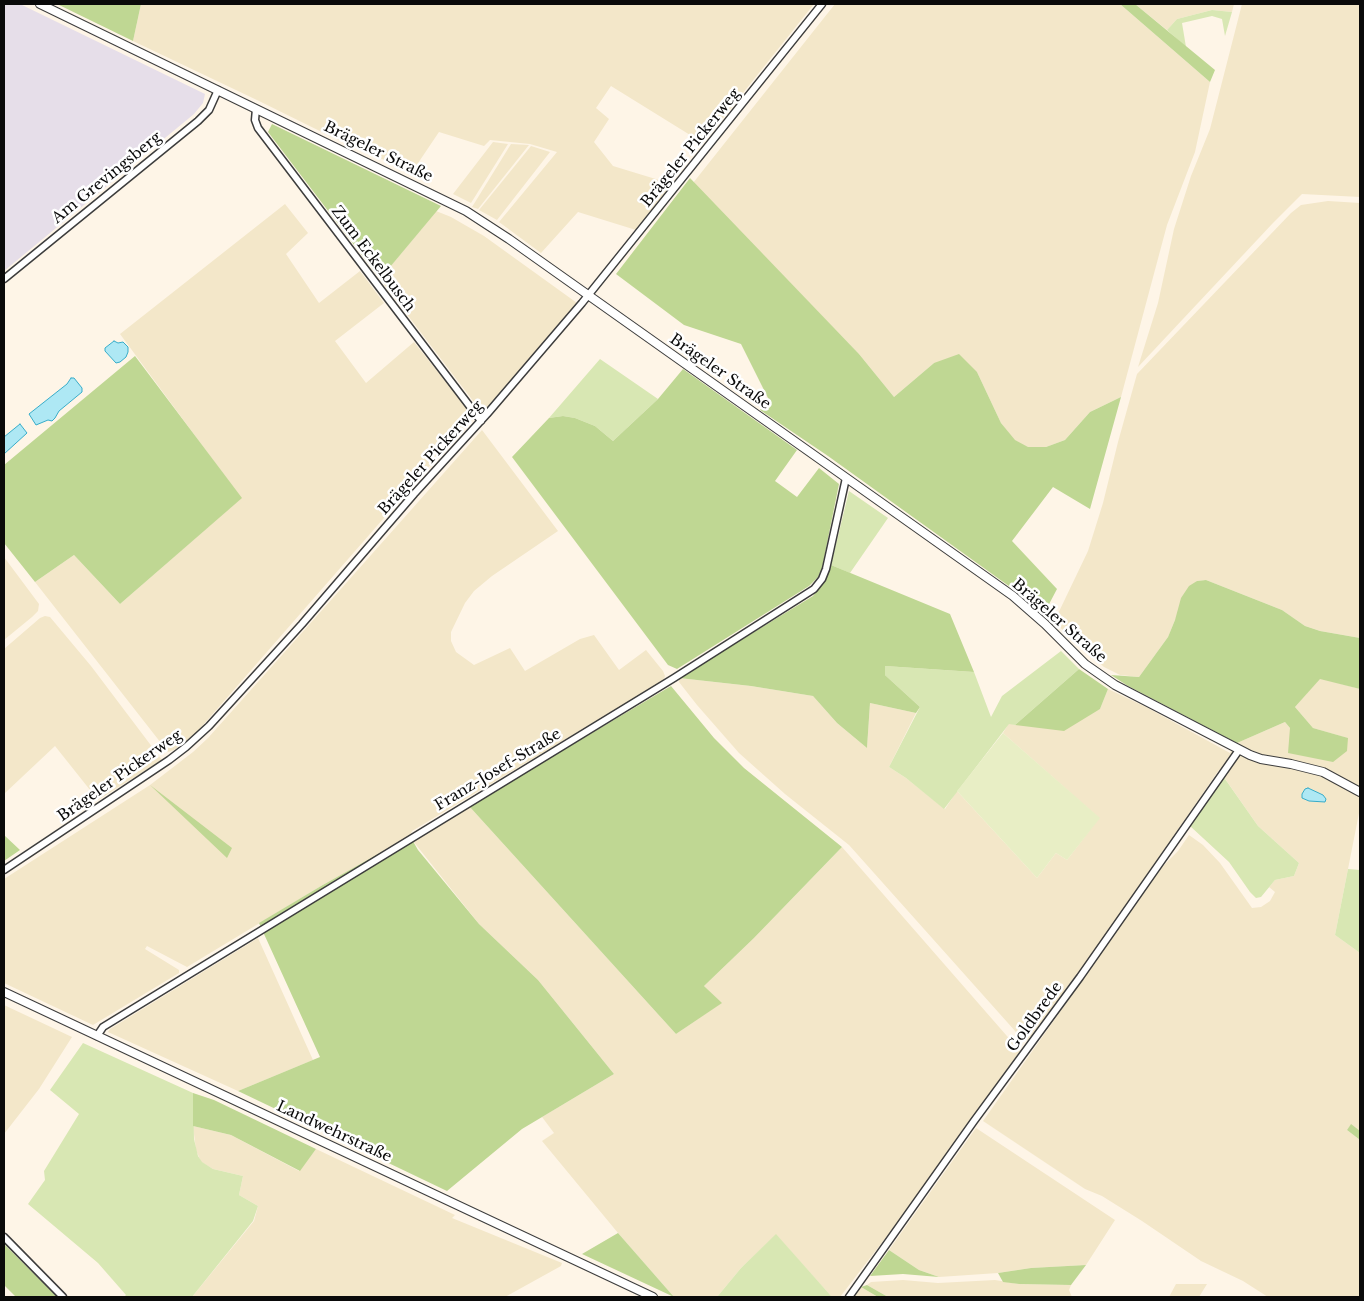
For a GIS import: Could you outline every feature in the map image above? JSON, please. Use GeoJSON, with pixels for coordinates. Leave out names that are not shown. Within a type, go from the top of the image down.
{"type":"FeatureCollection","features":[{"type":"Feature","properties":{"kind":"street","name":"Brägeler Straße"},"geometry":{"type":"LineString","coordinates":[[40,4],[466,211],[493,228],[1013,596],[1042,621],[1085,664],[1123,690],[1239,750],[1261,759],[1323,772],[1360,792]]}},
{"type":"Feature","properties":{"kind":"street","name":"Brägeler Pickerweg"},"geometry":{"type":"LineString","coordinates":[[4,870],[169,760],[209,726],[302,624],[414,494],[481,421],[588,296],[822,4]]}},
{"type":"Feature","properties":{"kind":"street","name":"Am Grevingsberg"},"geometry":{"type":"LineString","coordinates":[[4,279],[210,110],[218,90]]}},
{"type":"Feature","properties":{"kind":"street","name":"Zum Eckelbusch"},"geometry":{"type":"LineString","coordinates":[[256,109],[255,120],[258,128],[481,421]]}},
{"type":"Feature","properties":{"kind":"street","name":"Franz-Josef-Straße"},"geometry":{"type":"LineString","coordinates":[[97,1036],[103,1027],[674,678],[814,589],[826,570],[846,478]]}},
{"type":"Feature","properties":{"kind":"street","name":"Goldbrede"},"geometry":{"type":"LineString","coordinates":[[849,1297],[1096,954],[1239,750]]}},
{"type":"Feature","properties":{"kind":"street","name":"Landwehrstraße"},"geometry":{"type":"LineString","coordinates":[[4,992],[653,1297]]}},
{"type":"Feature","properties":{"kind":"street"},"geometry":{"type":"LineString","coordinates":[[4,1238],[63,1297]]}},
{"type":"Feature","properties":{"kind":"shaded area"},"geometry":{"type":"Polygon","coordinates":[[[4,4],[20,4],[205,94],[203,103],[194,114],[4,271],[4,4]]]}},
{"type":"Feature","properties":{"kind":"shaded area"},"geometry":{"type":"Polygon","coordinates":[[[141,4],[814,4],[703,143],[611,86],[596,108],[609,119],[594,142],[613,166],[672,184],[636,230],[578,212],[541,253],[499,222],[557,152],[530,144],[490,140],[484,146],[439,132],[412,172],[336,139],[133,41],[141,4]]]}},
{"type":"Feature","properties":{"kind":"shaded area"},"geometry":{"type":"Polygon","coordinates":[[[835,4],[1120,4],[1210,82],[1195,152],[1167,225],[1121,397],[1090,412],[1065,440],[1046,447],[1027,447],[1014,440],[1001,423],[977,372],[934,363],[894,397],[859,354],[693,183],[835,4]]]}},
{"type":"Feature","properties":{"kind":"shaded area"},"geometry":{"type":"Polygon","coordinates":[[[1135,4],[1234,4],[1232,12],[1212,10],[1177,19],[1167,30],[1135,4]]]}},
{"type":"Feature","properties":{"kind":"shaded area"},"geometry":{"type":"Polygon","coordinates":[[[1242,4],[1360,4],[1360,197],[1302,194],[1138,367],[1158,303],[1174,229],[1191,176],[1210,129],[1242,4]]]}},
{"type":"Feature","properties":{"kind":"shaded area"},"geometry":{"type":"Polygon","coordinates":[[[493,142],[508,144],[471,203],[453,194],[493,142]]]}},
{"type":"Feature","properties":{"kind":"shaded area"},"geometry":{"type":"Polygon","coordinates":[[[511,144],[529,145],[478,209],[472,207],[511,144]]]}},
{"type":"Feature","properties":{"kind":"shaded area"},"geometry":{"type":"Polygon","coordinates":[[[531,146],[550,152],[497,220],[479,210],[531,146]]]}},
{"type":"Feature","properties":{"kind":"shaded area"},"geometry":{"type":"Polygon","coordinates":[[[1328,201],[1360,203],[1360,638],[1320,631],[1305,626],[1282,610],[1206,580],[1197,581],[1175,620],[1168,637],[1139,677],[1120,675],[1104,667],[1054,622],[1088,551],[1103,503],[1137,374],[1291,213],[1301,205],[1328,201]]]}},
{"type":"Feature","properties":{"kind":"shaded area"},"geometry":{"type":"Polygon","coordinates":[[[285,204],[308,233],[286,254],[319,303],[360,271],[384,303],[335,341],[366,383],[414,342],[473,416],[197,732],[174,750],[168,752],[35,582],[74,555],[120,604],[241,498],[120,334],[285,204]]]}},
{"type":"Feature","properties":{"kind":"shaded area"},"geometry":{"type":"Polygon","coordinates":[[[436,211],[451,217],[484,236],[577,303],[484,411],[480,410],[380,279],[436,211]]]}},
{"type":"Feature","properties":{"kind":"shaded area"},"geometry":{"type":"Polygon","coordinates":[[[482,430],[558,531],[492,576],[474,591],[465,603],[451,632],[451,641],[456,652],[474,665],[510,648],[525,671],[580,639],[594,635],[619,670],[646,650],[663,671],[665,676],[663,681],[412,831],[410,836],[321,886],[187,967],[147,946],[145,949],[179,970],[179,973],[93,1025],[4,983],[4,879],[150,785],[208,738],[482,430]]]}},
{"type":"Feature","properties":{"kind":"shaded area"},"geometry":{"type":"Polygon","coordinates":[[[4,557],[39,604],[38,611],[4,640],[4,557]]]}},
{"type":"Feature","properties":{"kind":"shaded area"},"geometry":{"type":"Polygon","coordinates":[[[50,617],[91,666],[162,760],[98,800],[55,746],[4,794],[4,649],[40,618],[50,617]]]}},
{"type":"Feature","properties":{"kind":"shaded area"},"geometry":{"type":"Polygon","coordinates":[[[679,678],[751,686],[813,696],[837,723],[867,748],[870,703],[916,713],[889,767],[945,809],[957,791],[1037,878],[1056,853],[1067,860],[1099,818],[1003,733],[1009,723],[1015,725],[1100,709],[1108,689],[1146,707],[1230,753],[1237,743],[1285,722],[1290,728],[1347,738],[1313,728],[1295,707],[1320,678],[1360,689],[1360,808],[1335,935],[1360,953],[1360,1131],[1351,1125],[1347,1130],[1360,1140],[1360,1297],[1268,1297],[1243,1281],[1201,1261],[1102,1196],[1085,1189],[983,1121],[1163,866],[1178,851],[1189,835],[1203,845],[1220,863],[1252,908],[1261,907],[1270,901],[1275,892],[1269,887],[1275,880],[1294,876],[1299,863],[1258,826],[1219,770],[1099,944],[1028,1040],[1024,1041],[849,845],[785,794],[739,753],[697,705],[679,682],[679,678]]]}},
{"type":"Feature","properties":{"kind":"shaded area"},"geometry":{"type":"Polygon","coordinates":[[[469,806],[676,1034],[721,1003],[704,986],[754,938],[842,847],[1020,1051],[897,1223],[840,1297],[832,1297],[776,1235],[741,1268],[717,1297],[674,1297],[542,1141],[554,1133],[542,1117],[614,1074],[538,980],[479,924],[413,841],[469,806]]]}},
{"type":"Feature","properties":{"kind":"shaded area"},"geometry":{"type":"Polygon","coordinates":[[[258,938],[313,1060],[238,1091],[108,1032],[110,1029],[258,938]]]}},
{"type":"Feature","properties":{"kind":"shaded area"},"geometry":{"type":"Polygon","coordinates":[[[4,1005],[72,1037],[39,1089],[4,1134],[4,1005]]]}},
{"type":"Feature","properties":{"kind":"shaded area"},"geometry":{"type":"Polygon","coordinates":[[[193,1126],[231,1135],[299,1171],[316,1149],[455,1215],[452,1218],[562,1263],[561,1266],[505,1297],[192,1297],[254,1221],[258,1206],[239,1195],[243,1176],[213,1169],[201,1162],[196,1150],[193,1126]]]}},
{"type":"Feature","properties":{"kind":"shaded area"},"geometry":{"type":"Polygon","coordinates":[[[976,1128],[1115,1220],[1086,1265],[939,1277],[919,1270],[889,1250],[976,1128]]]}},
{"type":"Feature","properties":{"kind":"shaded area"},"geometry":{"type":"Polygon","coordinates":[[[903,1280],[938,1283],[995,1280],[1019,1284],[1071,1285],[1069,1290],[1072,1297],[888,1297],[867,1285],[871,1282],[903,1280]]]}},
{"type":"Feature","properties":{"kind":"shaded area"},"geometry":{"type":"Polygon","coordinates":[[[1176,1284],[1207,1284],[1199,1297],[1169,1297],[1176,1284]]]}},
{"type":"Feature","properties":{"kind":"shaded area"},"geometry":{"type":"Polygon","coordinates":[[[861,1287],[878,1297],[854,1297],[861,1287]]]}},
{"type":"Feature","properties":{"kind":"green space"},"geometry":{"type":"Polygon","coordinates":[[[57,4],[141,4],[133,41],[57,4]]]}},
{"type":"Feature","properties":{"kind":"green space"},"geometry":{"type":"Polygon","coordinates":[[[1120,4],[1135,4],[1215,70],[1210,82],[1120,4]]]}},
{"type":"Feature","properties":{"kind":"green space"},"geometry":{"type":"Polygon","coordinates":[[[1212,10],[1232,12],[1225,36],[1222,19],[1212,16],[1182,23],[1186,47],[1167,30],[1177,19],[1212,10]]]}},
{"type":"Feature","properties":{"kind":"green space"},"geometry":{"type":"Polygon","coordinates":[[[272,124],[441,206],[380,279],[268,132],[272,124]]]}},
{"type":"Feature","properties":{"kind":"green space"},"geometry":{"type":"Polygon","coordinates":[[[690,178],[859,354],[894,397],[934,363],[959,354],[977,372],[1001,423],[1015,440],[1028,447],[1046,447],[1065,440],[1090,412],[1121,397],[1090,509],[1053,487],[1012,541],[1057,589],[1047,608],[1040,612],[1020,594],[828,456],[760,410],[768,398],[741,344],[684,325],[616,274],[690,178]]]}},
{"type":"Feature","properties":{"kind":"green space"},"geometry":{"type":"Polygon","coordinates":[[[135,356],[242,498],[120,604],[74,555],[35,582],[4,543],[4,465],[135,356]]]}},
{"type":"Feature","properties":{"kind":"green space"},"geometry":{"type":"Polygon","coordinates":[[[600,359],[658,399],[613,441],[595,426],[575,418],[563,416],[549,418],[600,359]]]}},
{"type":"Feature","properties":{"kind":"green space"},"geometry":{"type":"Polygon","coordinates":[[[683,369],[797,450],[775,481],[797,497],[819,468],[839,484],[822,568],[818,577],[809,586],[677,669],[668,665],[512,457],[549,418],[563,416],[575,418],[595,426],[613,441],[658,399],[683,369]]]}},
{"type":"Feature","properties":{"kind":"green space"},"geometry":{"type":"Polygon","coordinates":[[[849,491],[888,518],[850,573],[831,565],[849,491]]]}},
{"type":"Feature","properties":{"kind":"green space"},"geometry":{"type":"Polygon","coordinates":[[[831,565],[950,614],[974,672],[885,666],[885,675],[920,707],[916,713],[870,703],[867,748],[837,723],[813,696],[751,686],[679,678],[813,596],[824,581],[831,565]]]}},
{"type":"Feature","properties":{"kind":"green space"},"geometry":{"type":"Polygon","coordinates":[[[1206,580],[1282,610],[1305,626],[1320,631],[1360,638],[1360,689],[1320,679],[1295,707],[1313,728],[1348,738],[1347,751],[1333,762],[1288,753],[1290,728],[1285,722],[1237,743],[1128,686],[1111,675],[1139,677],[1168,637],[1181,598],[1189,586],[1197,581],[1206,580]]]}},
{"type":"Feature","properties":{"kind":"green space"},"geometry":{"type":"Polygon","coordinates":[[[1061,651],[1079,669],[1015,725],[1009,724],[944,809],[906,778],[889,767],[920,707],[885,675],[885,666],[974,672],[991,717],[1002,696],[1061,651]]]}},
{"type":"Feature","properties":{"kind":"green space"},"geometry":{"type":"Polygon","coordinates":[[[1079,669],[1108,689],[1100,709],[1064,731],[1015,725],[1079,669]]]}},
{"type":"Feature","properties":{"kind":"green space"},"geometry":{"type":"Polygon","coordinates":[[[671,686],[714,738],[744,768],[842,847],[754,938],[704,986],[722,1003],[676,1034],[469,806],[671,686]]]}},
{"type":"Feature","properties":{"kind":"green space"},"geometry":{"type":"Polygon","coordinates":[[[1003,733],[1100,818],[1067,860],[1056,853],[1037,878],[957,791],[1003,733]]]}},
{"type":"Feature","properties":{"kind":"green space"},"geometry":{"type":"Polygon","coordinates":[[[1223,776],[1258,826],[1299,863],[1294,876],[1275,880],[1261,897],[1256,898],[1250,892],[1229,862],[1190,826],[1223,776]]]}},
{"type":"Feature","properties":{"kind":"green space"},"geometry":{"type":"Polygon","coordinates":[[[150,785],[232,848],[227,858],[150,785]]]}},
{"type":"Feature","properties":{"kind":"green space"},"geometry":{"type":"Polygon","coordinates":[[[4,835],[20,850],[4,861],[4,835]]]}},
{"type":"Feature","properties":{"kind":"green space"},"geometry":{"type":"Polygon","coordinates":[[[410,836],[418,850],[479,924],[538,980],[614,1074],[522,1129],[447,1191],[238,1091],[320,1057],[259,923],[410,836]]]}},
{"type":"Feature","properties":{"kind":"green space"},"geometry":{"type":"Polygon","coordinates":[[[1348,869],[1360,870],[1360,953],[1335,935],[1348,869]]]}},
{"type":"Feature","properties":{"kind":"green space"},"geometry":{"type":"Polygon","coordinates":[[[83,1043],[193,1093],[194,1139],[198,1156],[202,1162],[213,1169],[243,1176],[239,1195],[258,1206],[253,1221],[192,1297],[124,1297],[126,1295],[98,1263],[28,1204],[45,1180],[44,1171],[79,1114],[50,1090],[83,1043]]]}},
{"type":"Feature","properties":{"kind":"green space"},"geometry":{"type":"Polygon","coordinates":[[[193,1093],[214,1100],[316,1149],[300,1171],[231,1135],[193,1126],[193,1093]]]}},
{"type":"Feature","properties":{"kind":"green space"},"geometry":{"type":"Polygon","coordinates":[[[1351,1124],[1360,1131],[1360,1140],[1347,1130],[1351,1124]]]}},
{"type":"Feature","properties":{"kind":"green space"},"geometry":{"type":"Polygon","coordinates":[[[618,1233],[674,1297],[582,1254],[618,1233]]]}},
{"type":"Feature","properties":{"kind":"green space"},"geometry":{"type":"Polygon","coordinates":[[[776,1234],[832,1297],[717,1297],[741,1268],[776,1234]]]}},
{"type":"Feature","properties":{"kind":"green space"},"geometry":{"type":"Polygon","coordinates":[[[4,1244],[57,1297],[16,1297],[4,1285],[4,1244]]]}},
{"type":"Feature","properties":{"kind":"green space"},"geometry":{"type":"Polygon","coordinates":[[[889,1250],[919,1270],[939,1277],[903,1274],[870,1276],[889,1250]]]}},
{"type":"Feature","properties":{"kind":"green space"},"geometry":{"type":"Polygon","coordinates":[[[1086,1265],[1071,1285],[1003,1282],[998,1273],[1031,1268],[1086,1265]]]}},
{"type":"Feature","properties":{"kind":"green space"},"geometry":{"type":"Polygon","coordinates":[[[867,1285],[888,1297],[878,1297],[861,1287],[867,1285]]]}},
{"type":"Feature","properties":{"kind":"water"},"geometry":{"type":"Polygon","coordinates":[[[114,341],[118,343],[123,342],[128,347],[126,357],[116,363],[105,351],[105,348],[114,341]]]}},
{"type":"Feature","properties":{"kind":"water"},"geometry":{"type":"Polygon","coordinates":[[[71,378],[74,378],[82,388],[82,392],[59,411],[52,421],[48,420],[36,425],[29,414],[67,384],[71,378]]]}},
{"type":"Feature","properties":{"kind":"water"},"geometry":{"type":"Polygon","coordinates":[[[20,424],[27,433],[4,454],[4,437],[20,424]]]}},
{"type":"Feature","properties":{"kind":"water"},"geometry":{"type":"Polygon","coordinates":[[[1308,788],[1323,795],[1326,799],[1325,802],[1309,801],[1302,798],[1305,789],[1308,788]]]}}]}
